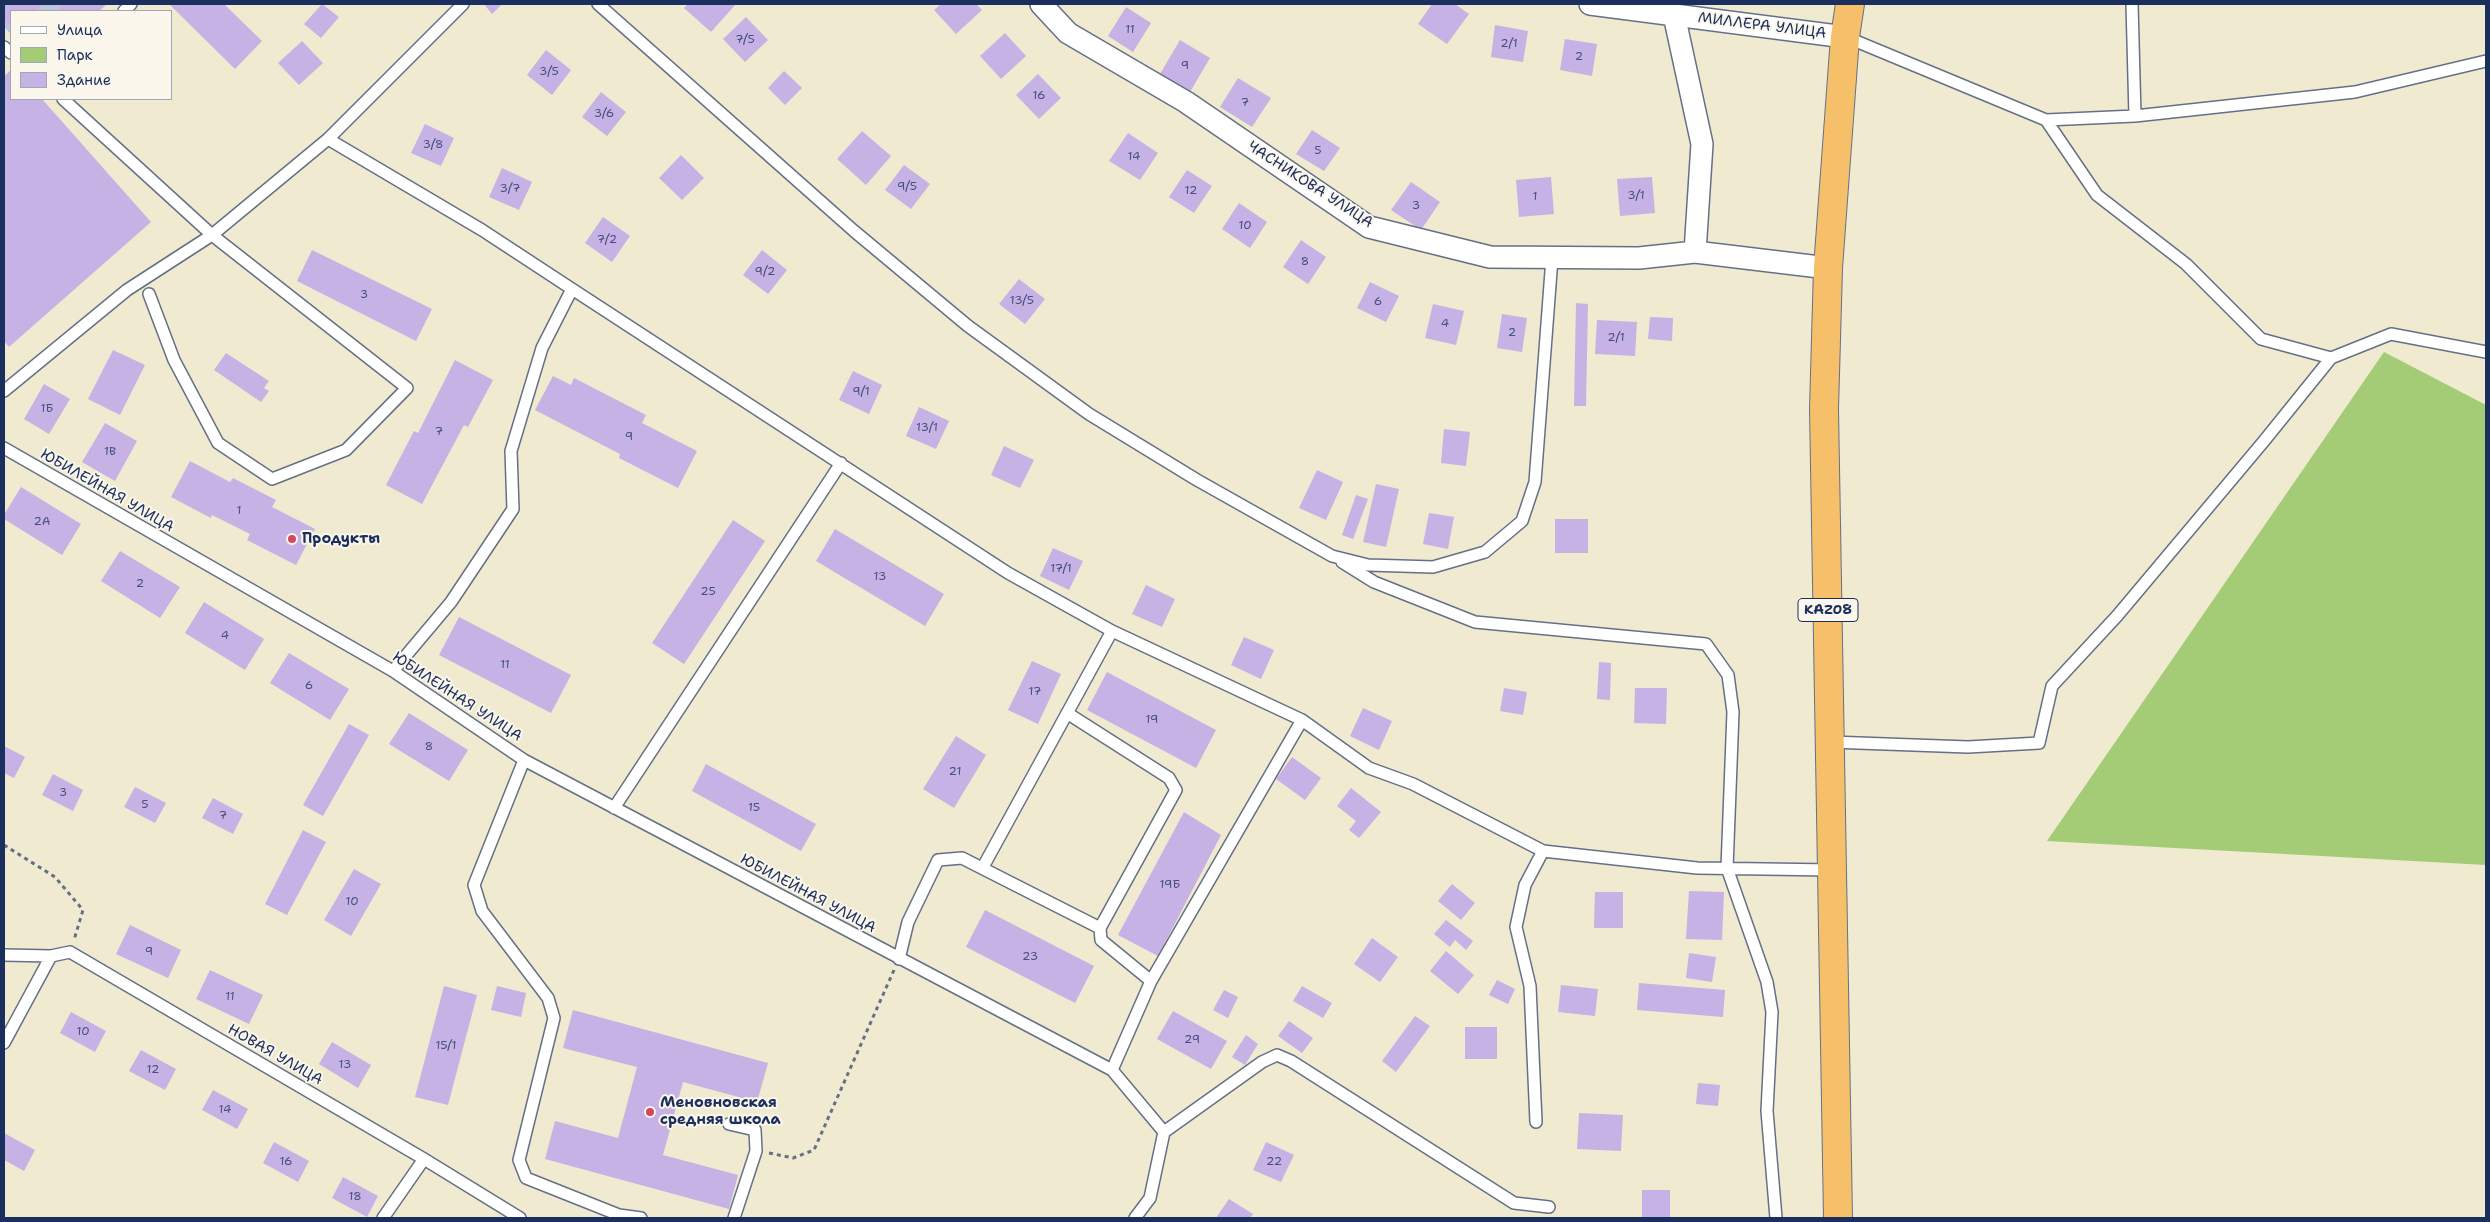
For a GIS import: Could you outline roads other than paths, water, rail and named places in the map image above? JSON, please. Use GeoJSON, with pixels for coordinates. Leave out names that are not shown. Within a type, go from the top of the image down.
{"type":"FeatureCollection","features":[{"type":"Feature","properties":{"kind":"highway","name":"KAZ08"},"geometry":{"type":"LineString","coordinates":[[1838,1218],[1824,409],[1828,268],[1845,37],[1850,4]]}},
{"type":"Feature","properties":{"kind":"street","name":"ЧАСНИКОВА УЛИЦА"},"geometry":{"type":"LineString","coordinates":[[1042,4],[1068,33],[1186,102],[1369,227],[1490,257],[1639,258],[1695,252],[1828,268]]}},
{"type":"Feature","properties":{"kind":"street","name":"МИЛЛЕРА УЛИЦА"},"geometry":{"type":"LineString","coordinates":[[1590,4],[1845,37]]}},
{"type":"Feature","properties":{"kind":"street"},"geometry":{"type":"LineString","coordinates":[[1674,15],[1702,144],[1695,252]]}},
{"type":"Feature","properties":{"kind":"lane"},"geometry":{"type":"LineString","coordinates":[[4,388],[127,290],[212,235],[328,139],[463,4]]}},
{"type":"Feature","properties":{"kind":"lane"},"geometry":{"type":"LineString","coordinates":[[598,4],[854,232],[968,326],[1089,414],[1197,480],[1332,556],[1374,582],[1475,622],[1706,644],[1728,675],[1733,712],[1727,868],[1767,982],[1772,1012],[1767,1111],[1776,1218]]}},
{"type":"Feature","properties":{"kind":"lane"},"geometry":{"type":"LineString","coordinates":[[2132,4],[2135,116]]}},
{"type":"Feature","properties":{"kind":"lane"},"geometry":{"type":"LineString","coordinates":[[1845,37],[2046,120],[2135,116],[2355,92],[2486,61]]}},
{"type":"Feature","properties":{"kind":"lane"},"geometry":{"type":"LineString","coordinates":[[64,100],[212,235],[407,388],[346,450],[272,479],[218,443],[174,360],[149,294]]}},
{"type":"Feature","properties":{"kind":"lane"},"geometry":{"type":"LineString","coordinates":[[2046,120],[2097,195],[2186,264],[2261,338],[2330,358]]}},
{"type":"Feature","properties":{"kind":"lane"},"geometry":{"type":"LineString","coordinates":[[328,139],[482,230],[1008,573],[1112,630],[1302,720],[1368,768],[1413,784],[1543,851],[1697,868],[1832,870]]}},
{"type":"Feature","properties":{"kind":"lane"},"geometry":{"type":"LineString","coordinates":[[1332,556],[1368,565],[1433,567],[1485,552],[1522,521],[1535,482],[1552,258]]}},
{"type":"Feature","properties":{"kind":"lane"},"geometry":{"type":"LineString","coordinates":[[393,671],[452,602],[513,508],[511,451],[542,348],[572,289]]}},
{"type":"Feature","properties":{"kind":"lane"},"geometry":{"type":"LineString","coordinates":[[1831,742],[1968,747],[2039,743],[2052,686],[2123,608],[2264,441],[2330,358],[2391,334],[2486,352]]}},
{"type":"Feature","properties":{"kind":"lane","name":"ЮБИЛЕЙНАЯ УЛИЦА"},"geometry":{"type":"LineString","coordinates":[[4,448],[393,671],[524,760],[1112,1070],[1164,1132]]}},
{"type":"Feature","properties":{"kind":"lane"},"geometry":{"type":"LineString","coordinates":[[614,808],[841,463]]}},
{"type":"Feature","properties":{"kind":"lane"},"geometry":{"type":"LineString","coordinates":[[983,867],[1112,630]]}},
{"type":"Feature","properties":{"kind":"lane"},"geometry":{"type":"LineString","coordinates":[[1067,713],[1169,778],[1176,790],[1100,928],[1102,940],[1151,981]]}},
{"type":"Feature","properties":{"kind":"lane"},"geometry":{"type":"LineString","coordinates":[[1112,1070],[1151,981],[1302,720]]}},
{"type":"Feature","properties":{"kind":"lane"},"geometry":{"type":"LineString","coordinates":[[524,760],[474,885],[482,911],[548,998],[554,1018],[518,1160],[526,1178],[618,1216],[641,1218]]}},
{"type":"Feature","properties":{"kind":"lane"},"geometry":{"type":"LineString","coordinates":[[1536,1122],[1530,986],[1516,926],[1526,885],[1543,851]]}},
{"type":"Feature","properties":{"kind":"lane"},"geometry":{"type":"LineString","coordinates":[[899,959],[908,922],[938,860],[962,858],[1100,928]]}},
{"type":"Feature","properties":{"kind":"lane","name":"НОВАЯ УЛИЦА"},"geometry":{"type":"LineString","coordinates":[[52,956],[70,952],[424,1159],[520,1218]]}},
{"type":"Feature","properties":{"kind":"lane"},"geometry":{"type":"LineString","coordinates":[[4,954],[52,956],[4,1043]]}},
{"type":"Feature","properties":{"kind":"lane"},"geometry":{"type":"LineString","coordinates":[[1135,1218],[1150,1198],[1164,1132],[1262,1062],[1277,1055],[1514,1203],[1549,1207]]}},
{"type":"Feature","properties":{"kind":"lane"},"geometry":{"type":"LineString","coordinates":[[729,1124],[755,1130],[756,1151],[734,1218]]}},
{"type":"Feature","properties":{"kind":"lane"},"geometry":{"type":"LineString","coordinates":[[383,1218],[424,1159]]}},
{"type":"Feature","properties":{"kind":"place","name":"Продукты"},"geometry":{"type":"Point","coordinates":[292,539]}},
{"type":"Feature","properties":{"kind":"place","name":"Меновновская средняя школа"},"geometry":{"type":"Point","coordinates":[650,1112]}}]}
